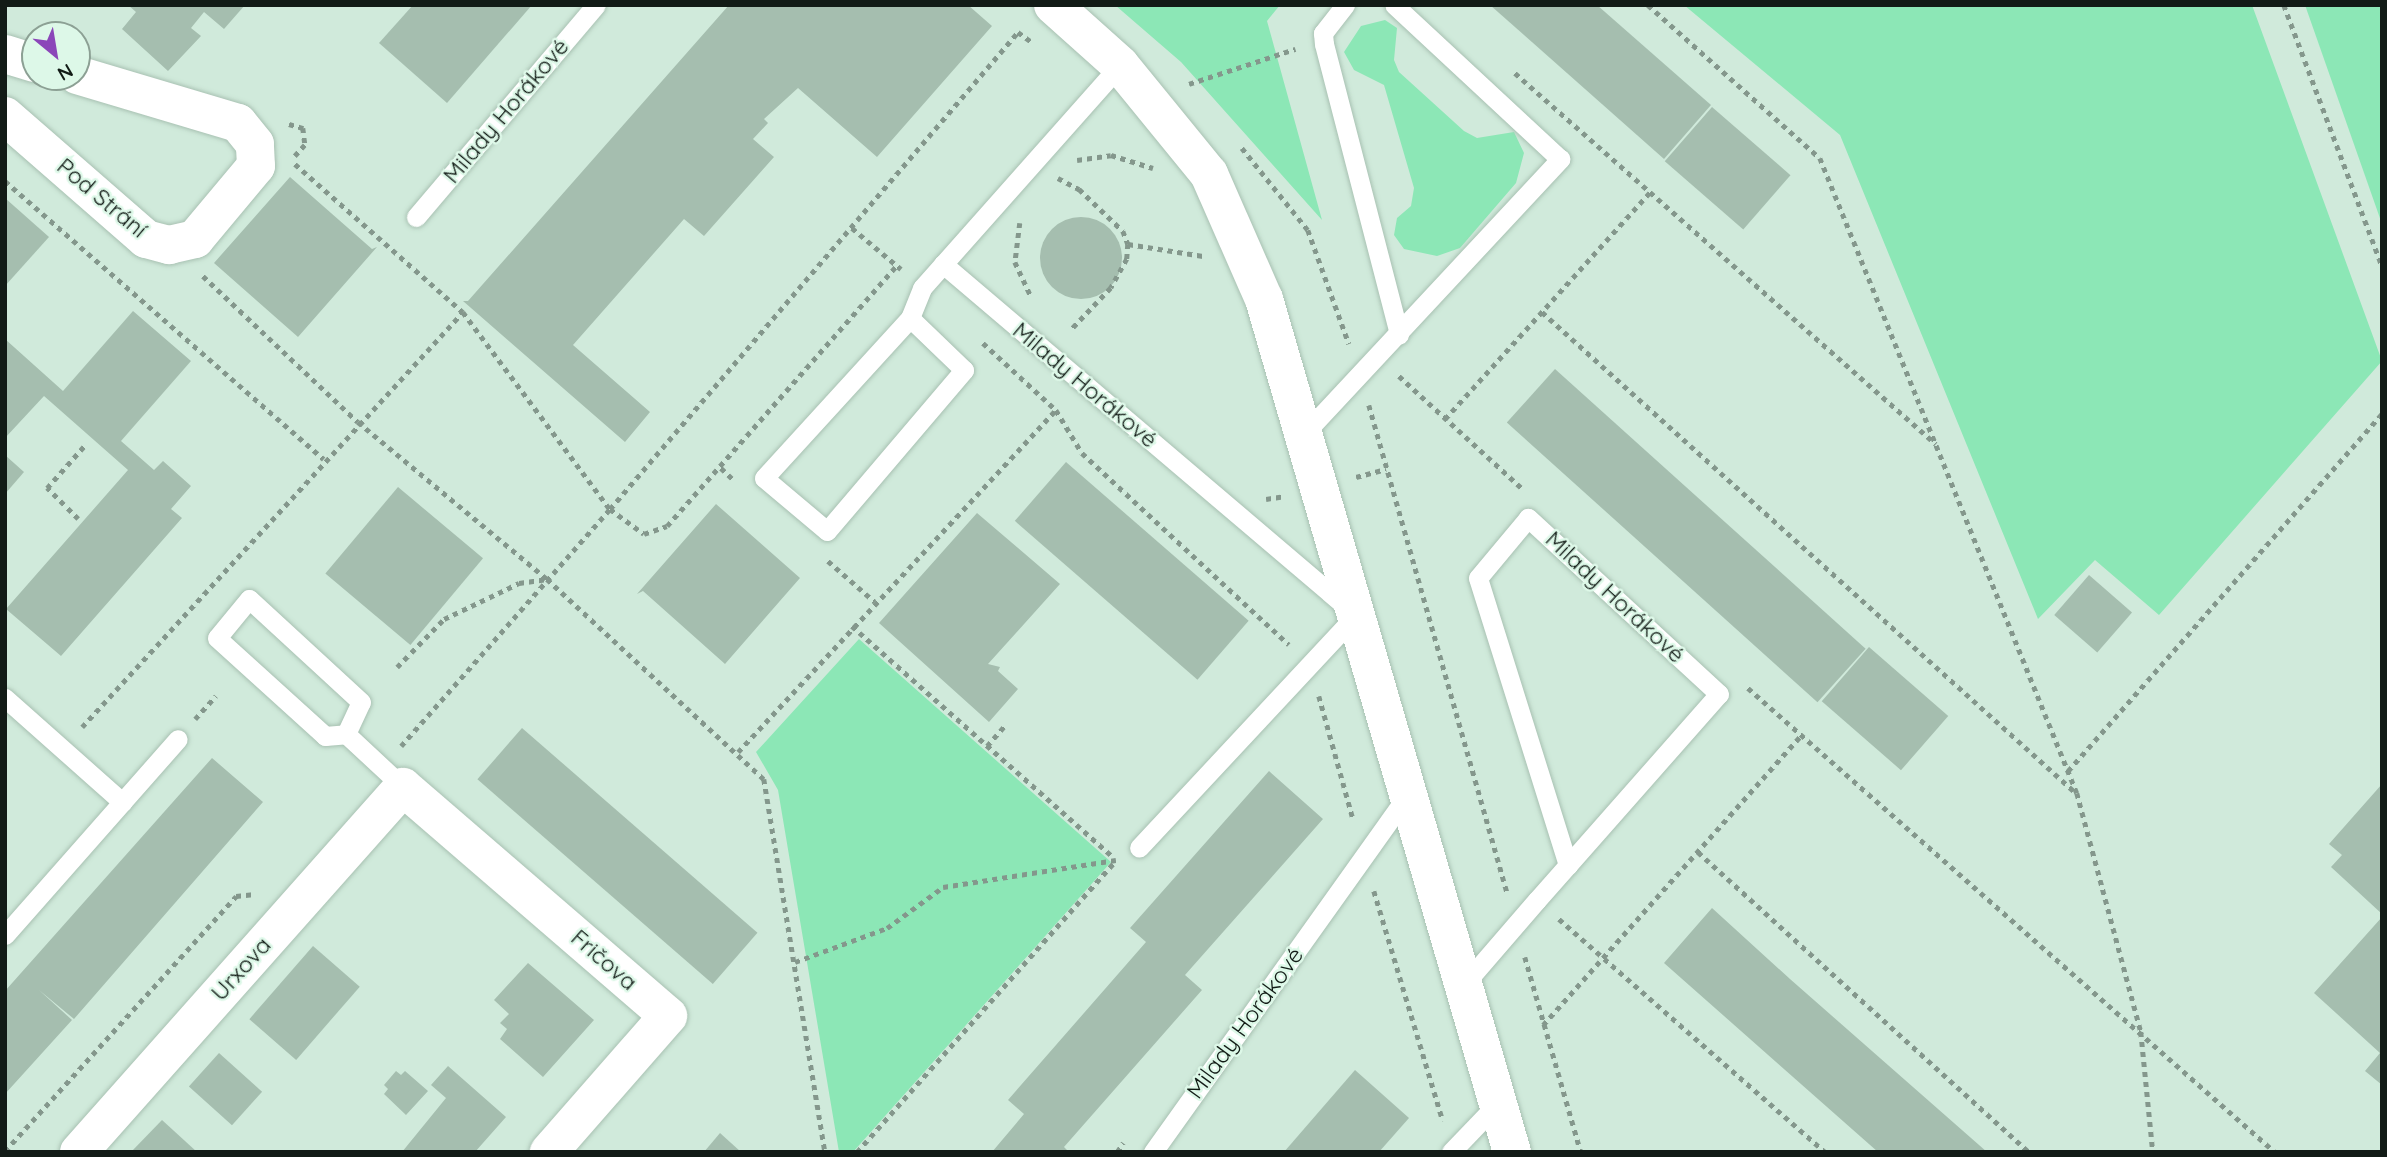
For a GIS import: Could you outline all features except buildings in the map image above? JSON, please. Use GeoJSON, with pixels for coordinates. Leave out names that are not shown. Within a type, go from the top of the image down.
{"type":"FeatureCollection","features":[{"type":"Feature","properties":{"kind":"street"},"geometry":{"type":"LineString","coordinates":[[1053,5],[1120,65],[1209,174],[1264,299],[1302,436],[1300,491],[1356,615],[1467,981],[1513,1152]]}},
{"type":"Feature","properties":{"kind":"street","name":"Pod Strání"},"geometry":{"type":"LineString","coordinates":[[5,116],[146,239],[169,245],[195,239],[256,166],[255,144],[238,123],[91,79]]}},
{"type":"Feature","properties":{"kind":"street","name":"Urxova"},"geometry":{"type":"LineString","coordinates":[[79,1152],[393,777]]}},
{"type":"Feature","properties":{"kind":"street","name":"Fričova"},"geometry":{"type":"LineString","coordinates":[[393,777],[668,1016],[549,1152]]}},
{"type":"Feature","properties":{"kind":"lane","name":"Milady Horákové"},"geometry":{"type":"LineString","coordinates":[[416,217],[596,5]]}},
{"type":"Feature","properties":{"kind":"lane"},"geometry":{"type":"LineString","coordinates":[[1345,5],[1323,33],[1324,44],[1399,334]]}},
{"type":"Feature","properties":{"kind":"lane"},"geometry":{"type":"LineString","coordinates":[[1302,436],[1560,159],[1394,5]]}},
{"type":"Feature","properties":{"kind":"lane"},"geometry":{"type":"LineString","coordinates":[[910,318],[964,370],[827,531],[764,478],[910,318],[922,288],[1120,65]]}},
{"type":"Feature","properties":{"kind":"lane","name":"Milady Horákové"},"geometry":{"type":"LineString","coordinates":[[943,264],[1356,615]]}},
{"type":"Feature","properties":{"kind":"lane","name":"Milady Horákové"},"geometry":{"type":"LineString","coordinates":[[1467,981],[1719,694],[1528,518],[1478,578],[1568,865]]}},
{"type":"Feature","properties":{"kind":"lane"},"geometry":{"type":"LineString","coordinates":[[346,734],[361,702],[249,599],[217,638],[325,736],[346,734],[393,777]]}},
{"type":"Feature","properties":{"kind":"lane"},"geometry":{"type":"LineString","coordinates":[[1139,848],[1356,615]]}},
{"type":"Feature","properties":{"kind":"lane"},"geometry":{"type":"LineString","coordinates":[[5,698],[122,803]]}},
{"type":"Feature","properties":{"kind":"lane"},"geometry":{"type":"LineString","coordinates":[[5,935],[177,738]]}},
{"type":"Feature","properties":{"kind":"lane","name":"Milady Horákové"},"geometry":{"type":"LineString","coordinates":[[1153,1152],[1410,791]]}},
{"type":"Feature","properties":{"kind":"lane"},"geometry":{"type":"LineString","coordinates":[[1452,1151],[1498,1103]]}},
{"type":"Feature","properties":{"kind":"path"},"geometry":{"type":"LineString","coordinates":[[1648,5],[1820,158],[1939,446],[2077,793],[2141,1032],[2153,1152]]}},
{"type":"Feature","properties":{"kind":"path"},"geometry":{"type":"LineString","coordinates":[[2284,5],[2382,266]]}},
{"type":"Feature","properties":{"kind":"path"},"geometry":{"type":"LineString","coordinates":[[393,777],[547,579],[1018,32],[1039,48]]}},
{"type":"Feature","properties":{"kind":"path"},"geometry":{"type":"LineString","coordinates":[[1189,84],[1276,52],[1324,44]]}},
{"type":"Feature","properties":{"kind":"path"},"geometry":{"type":"LineString","coordinates":[[1509,67],[1939,446]]}},
{"type":"Feature","properties":{"kind":"path"},"geometry":{"type":"LineString","coordinates":[[1180,75],[1198,94]]}},
{"type":"Feature","properties":{"kind":"path"},"geometry":{"type":"LineString","coordinates":[[1232,136],[1308,230],[1360,375],[1581,1152]]}},
{"type":"Feature","properties":{"kind":"path"},"geometry":{"type":"LineString","coordinates":[[1064,166],[1111,155],[1159,172]]}},
{"type":"Feature","properties":{"kind":"path"},"geometry":{"type":"LineString","coordinates":[[291,161],[463,312],[610,509],[644,534],[667,526],[897,265]]}},
{"type":"Feature","properties":{"kind":"path"},"geometry":{"type":"LineString","coordinates":[[1045,183],[1058,170]]}},
{"type":"Feature","properties":{"kind":"path"},"geometry":{"type":"LineString","coordinates":[[1053,175],[1079,189],[1123,231],[1128,244],[1127,259],[1111,288],[1070,331]]}},
{"type":"Feature","properties":{"kind":"path"},"geometry":{"type":"LineString","coordinates":[[5,181],[324,459]]}},
{"type":"Feature","properties":{"kind":"path"},"geometry":{"type":"LineString","coordinates":[[1445,419],[1650,192]]}},
{"type":"Feature","properties":{"kind":"path"},"geometry":{"type":"LineString","coordinates":[[1022,213],[1015,262],[1034,301]]}},
{"type":"Feature","properties":{"kind":"path"},"geometry":{"type":"LineString","coordinates":[[852,228],[922,288]]}},
{"type":"Feature","properties":{"kind":"path"},"geometry":{"type":"LineString","coordinates":[[1128,244],[1211,257],[1206,246]]}},
{"type":"Feature","properties":{"kind":"path"},"geometry":{"type":"LineString","coordinates":[[169,245],[358,422],[547,579],[755,767],[769,793],[825,1152]]}},
{"type":"Feature","properties":{"kind":"path"},"geometry":{"type":"LineString","coordinates":[[62,749],[324,459],[463,312]]}},
{"type":"Feature","properties":{"kind":"path"},"geometry":{"type":"LineString","coordinates":[[1542,312],[2077,793]]}},
{"type":"Feature","properties":{"kind":"path"},"geometry":{"type":"LineString","coordinates":[[1061,324],[1081,340]]}},
{"type":"Feature","properties":{"kind":"path"},"geometry":{"type":"LineString","coordinates":[[973,334],[1056,410],[1082,453],[1310,664],[1364,857],[1452,1151]]}},
{"type":"Feature","properties":{"kind":"path"},"geometry":{"type":"LineString","coordinates":[[1377,356],[1529,494]]}},
{"type":"Feature","properties":{"kind":"path"},"geometry":{"type":"LineString","coordinates":[[738,752],[852,626],[1056,410]]}},
{"type":"Feature","properties":{"kind":"path"},"geometry":{"type":"LineString","coordinates":[[2068,771],[2382,413]]}},
{"type":"Feature","properties":{"kind":"path"},"geometry":{"type":"LineString","coordinates":[[78,519],[47,488],[85,445]]}},
{"type":"Feature","properties":{"kind":"path"},"geometry":{"type":"LineString","coordinates":[[1257,492],[1268,500],[1386,469]]}},
{"type":"Feature","properties":{"kind":"path"},"geometry":{"type":"LineString","coordinates":[[1279,482],[1300,491]]}},
{"type":"Feature","properties":{"kind":"path"},"geometry":{"type":"LineString","coordinates":[[397,667],[444,619],[519,583],[547,579]]}},
{"type":"Feature","properties":{"kind":"path"},"geometry":{"type":"LineString","coordinates":[[852,626],[1117,860]]}},
{"type":"Feature","properties":{"kind":"path"},"geometry":{"type":"LineString","coordinates":[[1738,680],[2275,1152]]}},
{"type":"Feature","properties":{"kind":"path"},"geometry":{"type":"LineString","coordinates":[[987,746],[1006,724]]}},
{"type":"Feature","properties":{"kind":"path"},"geometry":{"type":"LineString","coordinates":[[1543,1025],[1801,735]]}},
{"type":"Feature","properties":{"kind":"path"},"geometry":{"type":"LineString","coordinates":[[857,1152],[1117,860],[1139,848]]}},
{"type":"Feature","properties":{"kind":"path"},"geometry":{"type":"LineString","coordinates":[[1698,852],[2029,1152]]}},
{"type":"Feature","properties":{"kind":"path"},"geometry":{"type":"LineString","coordinates":[[795,962],[887,928],[943,887],[1117,860]]}},
{"type":"Feature","properties":{"kind":"path"},"geometry":{"type":"LineString","coordinates":[[5,1151],[236,896],[266,892]]}},
{"type":"Feature","properties":{"kind":"path"},"geometry":{"type":"LineString","coordinates":[[1537,900],[1825,1152]]}},
{"type":"Feature","properties":{"kind":"green space"},"geometry":{"type":"Polygon","coordinates":[[[1115,5],[1280,5],[1267,21],[1322,220],[1181,62],[1115,5]]]}},
{"type":"Feature","properties":{"kind":"green space"},"geometry":{"type":"Polygon","coordinates":[[[1684,5],[2252,5],[2382,361],[2159,615],[2095,560],[2038,619],[1840,135],[1684,5]]]}},
{"type":"Feature","properties":{"kind":"green space"},"geometry":{"type":"Polygon","coordinates":[[[2305,5],[2382,5],[2382,224],[2305,5]]]}},
{"type":"Feature","properties":{"kind":"green space"},"geometry":{"type":"Polygon","coordinates":[[[1385,20],[1397,28],[1394,60],[1399,72],[1464,131],[1477,138],[1514,132],[1524,153],[1516,183],[1460,248],[1437,256],[1404,249],[1394,235],[1397,218],[1411,206],[1414,188],[1384,85],[1354,70],[1344,52],[1361,26],[1385,20]]]}},
{"type":"Feature","properties":{"kind":"green space"},"geometry":{"type":"Polygon","coordinates":[[[859,639],[1111,862],[853,1152],[839,1152],[778,790],[756,752],[859,639]]]}}]}
